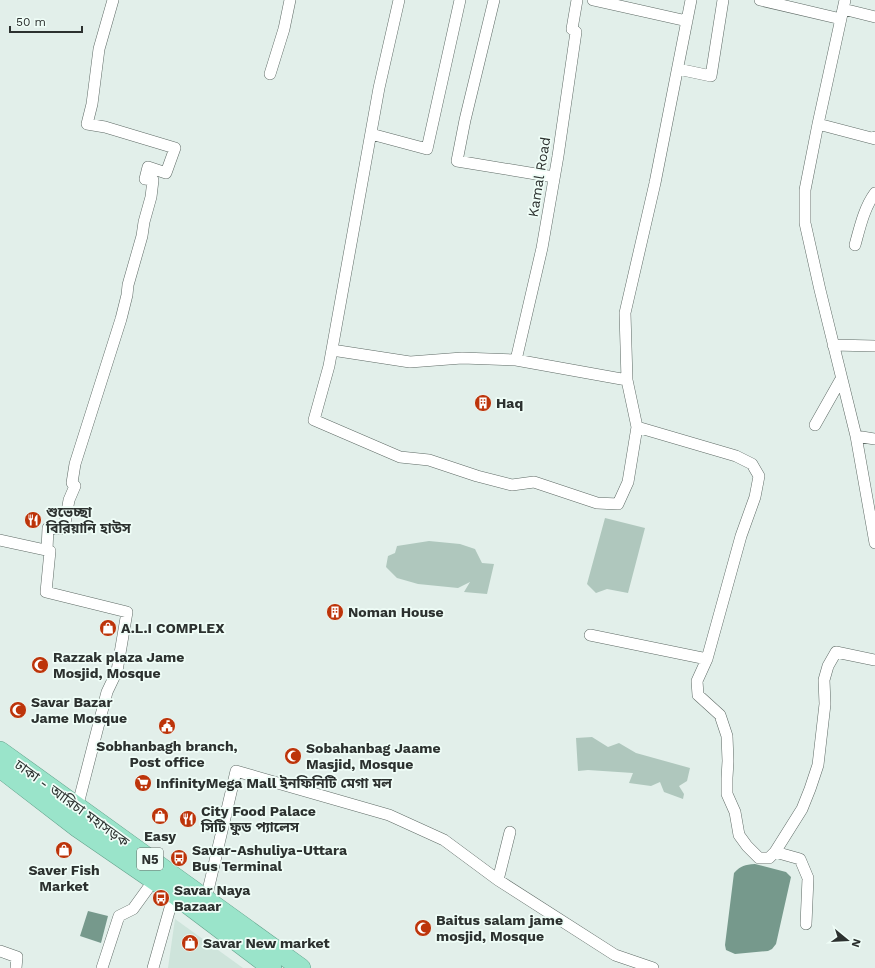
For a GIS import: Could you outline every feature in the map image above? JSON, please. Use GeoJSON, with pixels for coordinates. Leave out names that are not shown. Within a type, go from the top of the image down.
{"type":"FeatureCollection","features":[{"type":"Feature","properties":{"kind":"highway","name":"ঢাকা - আরিচা মহাসড়ক"},"geometry":{"type":"LineString","coordinates":[[0,751],[77,808],[301,968]]}},
{"type":"Feature","properties":{"kind":"highway","name":"ঢাকা - আরিচা মহাসড়ক"},"geometry":{"type":"LineString","coordinates":[[2,774],[174,894],[272,968]]}},
{"type":"Feature","properties":{"kind":"street"},"geometry":{"type":"LineString","coordinates":[[46,550],[48,528],[64,529],[69,500],[75,486],[72,483],[75,464],[121,319],[128,285],[139,248],[151,197],[153,180],[145,178],[148,167],[166,173],[175,148],[105,127],[87,124],[92,104],[99,49],[113,0]]}},
{"type":"Feature","properties":{"kind":"street"},"geometry":{"type":"LineString","coordinates":[[270,74],[284,28],[290,0]]}},
{"type":"Feature","properties":{"kind":"street"},"geometry":{"type":"LineString","coordinates":[[399,0],[379,88],[329,366],[314,420],[400,457],[429,460],[477,476],[512,485],[534,482],[597,503],[618,504],[628,482],[637,427],[627,380],[625,313],[655,183],[691,0]]}},
{"type":"Feature","properties":{"kind":"street"},"geometry":{"type":"LineString","coordinates":[[371,134],[427,148],[460,0]]}},
{"type":"Feature","properties":{"kind":"street"},"geometry":{"type":"LineString","coordinates":[[494,0],[465,120],[457,162],[554,177]]}},
{"type":"Feature","properties":{"kind":"street","name":"Kamal Road"},"geometry":{"type":"LineString","coordinates":[[516,360],[542,248],[576,32],[572,29],[577,0]]}},
{"type":"Feature","properties":{"kind":"street"},"geometry":{"type":"LineString","coordinates":[[593,0],[687,20]]}},
{"type":"Feature","properties":{"kind":"street"},"geometry":{"type":"LineString","coordinates":[[678,69],[711,76],[722,0]]}},
{"type":"Feature","properties":{"kind":"street"},"geometry":{"type":"LineString","coordinates":[[760,0],[843,9],[875,18]]}},
{"type":"Feature","properties":{"kind":"street"},"geometry":{"type":"LineString","coordinates":[[843,9],[804,190],[805,222],[841,379],[856,436],[875,543]]}},
{"type":"Feature","properties":{"kind":"street"},"geometry":{"type":"LineString","coordinates":[[818,124],[875,138]]}},
{"type":"Feature","properties":{"kind":"street"},"geometry":{"type":"LineString","coordinates":[[855,245],[861,222],[870,199],[875,192]]}},
{"type":"Feature","properties":{"kind":"street"},"geometry":{"type":"LineString","coordinates":[[833,345],[875,346]]}},
{"type":"Feature","properties":{"kind":"street"},"geometry":{"type":"LineString","coordinates":[[332,350],[410,362],[462,358],[516,360],[627,380]]}},
{"type":"Feature","properties":{"kind":"street"},"geometry":{"type":"LineString","coordinates":[[816,425],[841,379]]}},
{"type":"Feature","properties":{"kind":"street"},"geometry":{"type":"LineString","coordinates":[[637,427],[736,456],[752,464],[759,476],[755,497],[741,536],[707,659],[697,681],[698,695],[720,715],[727,736],[727,794],[735,812],[739,834],[747,846],[759,858],[769,858],[774,852],[802,809],[810,789],[818,765],[824,704],[824,680],[828,666],[836,652],[875,660]]}},
{"type":"Feature","properties":{"kind":"street"},"geometry":{"type":"LineString","coordinates":[[856,436],[875,439]]}},
{"type":"Feature","properties":{"kind":"street"},"geometry":{"type":"LineString","coordinates":[[0,540],[50,550],[46,592],[127,612],[117,671],[107,692],[77,808]]}},
{"type":"Feature","properties":{"kind":"street"},"geometry":{"type":"LineString","coordinates":[[590,634],[707,659]]}},
{"type":"Feature","properties":{"kind":"street"},"geometry":{"type":"LineString","coordinates":[[206,899],[236,771],[389,815],[444,840],[498,880],[615,955],[653,968]]}},
{"type":"Feature","properties":{"kind":"street"},"geometry":{"type":"LineString","coordinates":[[498,880],[510,832]]}},
{"type":"Feature","properties":{"kind":"street"},"geometry":{"type":"LineString","coordinates":[[774,852],[800,859],[808,878],[806,924]]}},
{"type":"Feature","properties":{"kind":"street"},"geometry":{"type":"LineString","coordinates":[[102,968],[119,916],[133,909],[154,880]]}},
{"type":"Feature","properties":{"kind":"street"},"geometry":{"type":"LineString","coordinates":[[153,968],[174,894]]}},
{"type":"Feature","properties":{"kind":"street"},"geometry":{"type":"LineString","coordinates":[[0,951],[17,957],[16,968]]}},
{"type":"Feature","properties":{"kind":"shaded area"},"geometry":{"type":"Polygon","coordinates":[[[605,518],[645,528],[628,593],[607,589],[596,593],[587,584],[605,518]]]}},
{"type":"Feature","properties":{"kind":"shaded area"},"geometry":{"type":"Polygon","coordinates":[[[429,541],[460,544],[475,549],[482,563],[494,564],[487,594],[464,592],[470,582],[458,588],[418,584],[397,578],[386,567],[388,556],[395,553],[397,546],[429,541]]]}},
{"type":"Feature","properties":{"kind":"shaded area"},"geometry":{"type":"Polygon","coordinates":[[[592,737],[608,747],[619,743],[636,753],[690,768],[687,781],[679,786],[684,794],[683,799],[664,792],[660,782],[651,786],[629,783],[633,773],[588,770],[578,771],[576,738],[592,737]]]}},
{"type":"Feature","properties":{"kind":"shaded area"},"geometry":{"type":"Polygon","coordinates":[[[755,864],[786,872],[791,877],[776,944],[768,951],[735,954],[726,950],[725,945],[734,873],[743,866],[755,864]]]}},
{"type":"Feature","properties":{"kind":"shaded area"},"geometry":{"type":"Polygon","coordinates":[[[88,911],[108,916],[101,943],[80,936],[88,911]]]}},
{"type":"Feature","properties":{"kind":"shaded area","name":"Savar New market"},"geometry":{"type":"Polygon","coordinates":[[[175,919],[243,968],[168,968],[175,919]]]}},
{"type":"Feature","properties":{"kind":"place","name":"Haq"},"geometry":{"type":"Point","coordinates":[483,403]}},
{"type":"Feature","properties":{"kind":"place","name":"শুভেচ্ছা বিরিয়ানি হাউস"},"geometry":{"type":"Point","coordinates":[33,520]}},
{"type":"Feature","properties":{"kind":"place","name":"Noman House"},"geometry":{"type":"Point","coordinates":[335,612]}},
{"type":"Feature","properties":{"kind":"place","name":"A.L.I COMPLEX"},"geometry":{"type":"Point","coordinates":[108,628]}},
{"type":"Feature","properties":{"kind":"place","name":"Razzak plaza Jame Mosjid, Mosque"},"geometry":{"type":"Point","coordinates":[40,665]}},
{"type":"Feature","properties":{"kind":"place","name":"Savar Bazar Jame Mosque"},"geometry":{"type":"Point","coordinates":[18,710]}},
{"type":"Feature","properties":{"kind":"place","name":"Sobhanbagh branch, Post office"},"geometry":{"type":"Point","coordinates":[167,726]}},
{"type":"Feature","properties":{"kind":"place","name":"Sobahanbag Jaame Masjid, Mosque"},"geometry":{"type":"Point","coordinates":[293,756]}},
{"type":"Feature","properties":{"kind":"place","name":"InfinityMega Mall ইনফিনিটি মেগা মল"},"geometry":{"type":"Point","coordinates":[143,783]}},
{"type":"Feature","properties":{"kind":"place","name":"Easy"},"geometry":{"type":"Point","coordinates":[160,816]}},
{"type":"Feature","properties":{"kind":"place","name":"City Food Palace সিটি ফুড প্যালেস"},"geometry":{"type":"Point","coordinates":[188,819]}},
{"type":"Feature","properties":{"kind":"place","name":"Saver Fish Market"},"geometry":{"type":"Point","coordinates":[64,850]}},
{"type":"Feature","properties":{"kind":"place","name":"Savar-Ashuliya-Uttara Bus Terminal"},"geometry":{"type":"Point","coordinates":[179,858]}},
{"type":"Feature","properties":{"kind":"place","name":"Savar Naya Bazaar"},"geometry":{"type":"Point","coordinates":[161,898]}},
{"type":"Feature","properties":{"kind":"place","name":"Baitus salam jame mosjid, Mosque"},"geometry":{"type":"Point","coordinates":[423,928]}},
{"type":"Feature","properties":{"kind":"place","name":"Savar New market"},"geometry":{"type":"Point","coordinates":[190,943]}}]}
